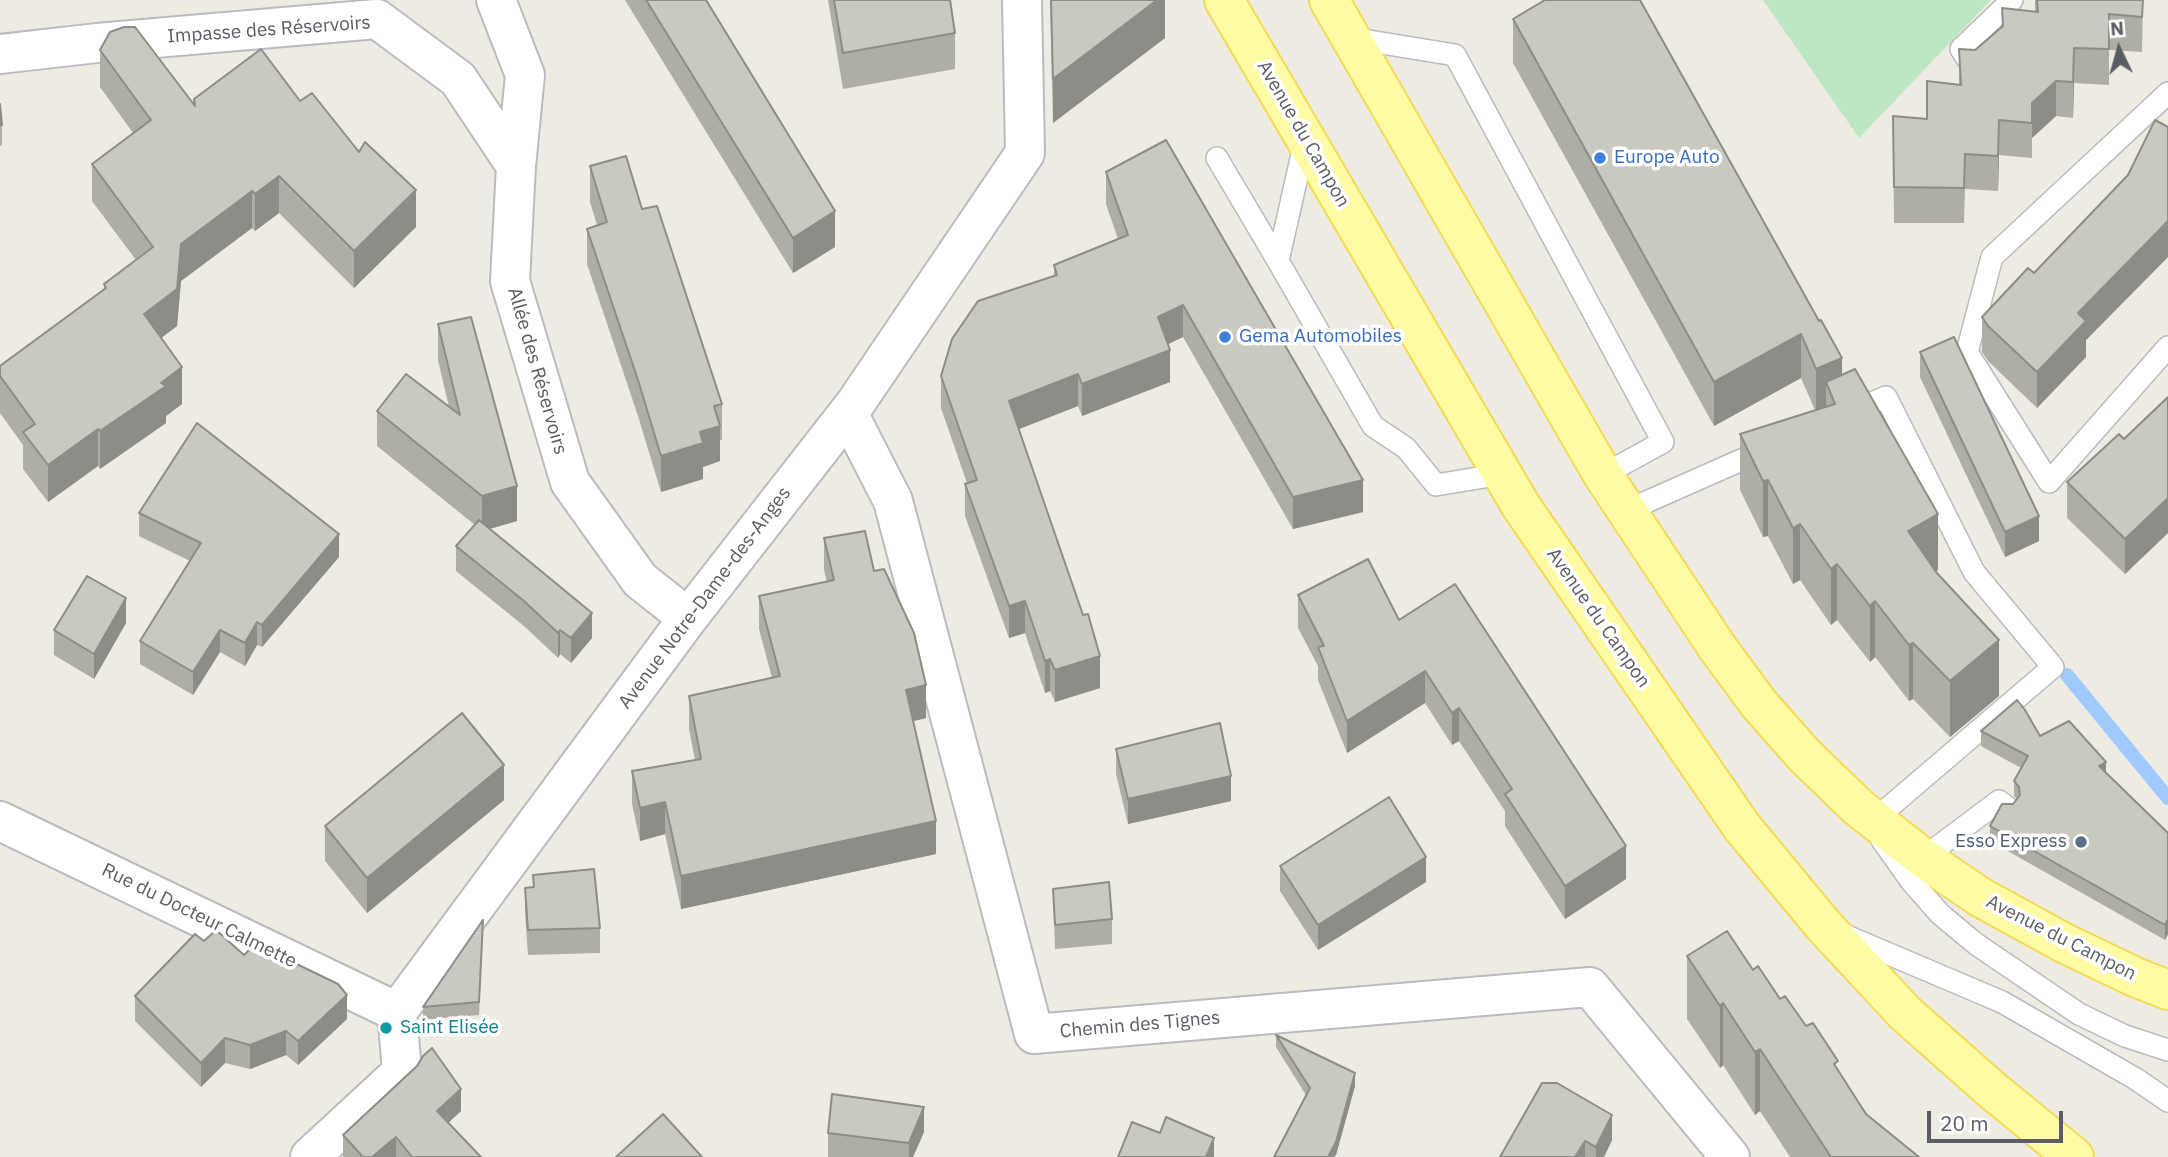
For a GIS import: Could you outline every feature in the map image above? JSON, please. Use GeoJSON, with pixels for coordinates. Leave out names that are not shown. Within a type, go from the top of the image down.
{"type":"FeatureCollection","features":[{"type":"Feature","properties":{"kind":"main road","name":"Avenue du Campon"},"geometry":{"type":"LineString","coordinates":[[1224,0],[1521,506],[1742,827],[1824,926],[1905,1013],[1992,1090],[2074,1157]]}},
{"type":"Feature","properties":{"kind":"main road","name":"Avenue du Campon"},"geometry":{"type":"LineString","coordinates":[[1329,0],[1603,475],[1717,647],[1759,704],[1805,756],[1867,814],[1923,858],[1980,897],[2064,943],[2168,990]]}},
{"type":"Feature","properties":{"kind":"street","name":"Allée des Réservoirs"},"geometry":{"type":"LineString","coordinates":[[496,0],[525,75],[516,166],[510,281],[570,482],[640,580],[688,618]]}},
{"type":"Feature","properties":{"kind":"street","name":"Avenue Notre-Dame-des-Anges"},"geometry":{"type":"LineString","coordinates":[[397,1012],[688,618],[848,413],[1025,153],[1022,0]]}},
{"type":"Feature","properties":{"kind":"street","name":"Impasse des Réservoirs"},"geometry":{"type":"LineString","coordinates":[[0,54],[377,19],[458,79],[516,166]]}},
{"type":"Feature","properties":{"kind":"street","name":"Chemin des Tignes"},"geometry":{"type":"LineString","coordinates":[[848,413],[893,501],[1034,1034],[1590,987],[1730,1157]]}},
{"type":"Feature","properties":{"kind":"street","name":"Rue du Docteur Calmette"},"geometry":{"type":"LineString","coordinates":[[0,821],[397,1012]]}},
{"type":"Feature","properties":{"kind":"street"},"geometry":{"type":"LineString","coordinates":[[310,1157],[402,1072],[397,1012]]}},
{"type":"Feature","properties":{"kind":"lane"},"geometry":{"type":"LineString","coordinates":[[1974,69],[1961,49],[2012,0]]}},
{"type":"Feature","properties":{"kind":"lane"},"geometry":{"type":"LineString","coordinates":[[1351,38],[1455,55],[1663,442],[1603,475]]}},
{"type":"Feature","properties":{"kind":"lane"},"geometry":{"type":"LineString","coordinates":[[2168,93],[1992,257],[1967,352],[2049,482],[2168,347]]}},
{"type":"Feature","properties":{"kind":"lane"},"geometry":{"type":"LineString","coordinates":[[1278,261],[1306,139]]}},
{"type":"Feature","properties":{"kind":"lane"},"geometry":{"type":"LineString","coordinates":[[1217,158],[1373,426],[1406,448],[1436,485],[1503,474]]}},
{"type":"Feature","properties":{"kind":"lane"},"geometry":{"type":"LineString","coordinates":[[1824,424],[1886,397],[1974,572],[2053,667],[1867,814],[1911,881],[1940,914],[1976,944],[2079,1014],[2125,1036],[2168,1050]]}},
{"type":"Feature","properties":{"kind":"lane"},"geometry":{"type":"LineString","coordinates":[[1626,511],[1787,440]]}},
{"type":"Feature","properties":{"kind":"lane"},"geometry":{"type":"LineString","coordinates":[[1923,858],[1999,801],[2007,807]]}},
{"type":"Feature","properties":{"kind":"lane"},"geometry":{"type":"LineString","coordinates":[[1824,926],[2002,1002],[2136,1079],[2168,1101]]}},
{"type":"Feature","properties":{"kind":"green space"},"geometry":{"type":"Polygon","coordinates":[[[1763,0],[1991,0],[1859,138],[1763,0]]]}},
{"type":"Feature","properties":{"kind":"building"},"geometry":{"type":"Polygon","coordinates":[[[646,0],[706,0],[835,211],[793,238],[646,0]]]}},
{"type":"Feature","properties":{"kind":"building"},"geometry":{"type":"Polygon","coordinates":[[[834,0],[950,0],[955,33],[843,53],[834,0]]]}},
{"type":"Feature","properties":{"kind":"building"},"geometry":{"type":"Polygon","coordinates":[[[1051,0],[1157,0],[1053,79],[1051,0]]]}},
{"type":"Feature","properties":{"kind":"building"},"geometry":{"type":"Polygon","coordinates":[[[1545,0],[1640,0],[1842,358],[1816,369],[1801,334],[1714,382],[1513,19],[1545,0]]]}},
{"type":"Feature","properties":{"kind":"building"},"geometry":{"type":"Polygon","coordinates":[[[2037,0],[2143,0],[2142,17],[2109,14],[2109,49],[2074,48],[2073,82],[2056,81],[2032,103],[2032,123],[1999,120],[1998,156],[1965,154],[1964,188],[1894,187],[1893,116],[1927,119],[1927,81],[1961,85],[1959,49],[1975,50],[2003,26],[2002,8],[2038,12],[2037,0]]]}},
{"type":"Feature","properties":{"kind":"building"},"geometry":{"type":"Polygon","coordinates":[[[124,27],[135,27],[195,106],[194,99],[261,49],[300,101],[312,93],[359,152],[365,142],[416,190],[354,251],[279,176],[255,194],[252,191],[181,244],[177,289],[144,314],[182,367],[161,383],[166,386],[48,465],[23,432],[35,424],[0,376],[0,366],[106,288],[104,284],[153,247],[92,164],[151,120],[100,50],[110,32],[124,27]]]}},
{"type":"Feature","properties":{"kind":"building"},"geometry":{"type":"Polygon","coordinates":[[[2155,120],[2168,127],[2168,221],[2078,313],[2086,321],[2037,372],[1988,326],[1982,317],[2028,268],[2034,273],[2128,175],[2155,120]]]}},
{"type":"Feature","properties":{"kind":"building"},"geometry":{"type":"Polygon","coordinates":[[[1166,140],[1363,480],[1293,497],[1183,305],[1158,317],[1170,350],[1082,384],[1078,374],[1009,401],[1083,615],[1088,614],[1100,656],[1055,670],[1050,659],[1045,661],[1025,601],[1009,606],[965,484],[977,480],[941,376],[952,339],[978,301],[1057,275],[1054,265],[1128,235],[1106,172],[1166,140]]]}},
{"type":"Feature","properties":{"kind":"building"},"geometry":{"type":"Polygon","coordinates":[[[626,156],[642,209],[657,206],[722,404],[714,406],[720,426],[700,432],[703,443],[661,456],[587,229],[607,222],[590,166],[626,156]]]}},
{"type":"Feature","properties":{"kind":"building"},"geometry":{"type":"Polygon","coordinates":[[[471,317],[517,486],[482,496],[377,411],[406,374],[460,415],[438,324],[471,317]]]}},
{"type":"Feature","properties":{"kind":"building"},"geometry":{"type":"Polygon","coordinates":[[[1954,337],[2039,516],[2005,532],[1920,352],[1954,337]]]}},
{"type":"Feature","properties":{"kind":"building"},"geometry":{"type":"Polygon","coordinates":[[[1855,369],[1938,514],[1908,531],[1936,572],[1999,640],[1950,681],[1913,643],[1909,645],[1875,601],[1870,606],[1837,564],[1831,569],[1800,524],[1793,528],[1768,480],[1763,481],[1740,434],[1835,404],[1826,382],[1855,369]]]}},
{"type":"Feature","properties":{"kind":"building"},"geometry":{"type":"Polygon","coordinates":[[[2168,397],[2168,498],[2125,539],[2067,482],[2119,434],[2124,439],[2168,397]]]}},
{"type":"Feature","properties":{"kind":"building"},"geometry":{"type":"Polygon","coordinates":[[[197,423],[339,534],[262,625],[257,622],[245,643],[220,630],[193,672],[140,641],[201,543],[139,513],[197,423]]]}},
{"type":"Feature","properties":{"kind":"building"},"geometry":{"type":"Polygon","coordinates":[[[479,520],[592,613],[571,638],[560,630],[558,633],[524,601],[456,546],[479,520]]]}},
{"type":"Feature","properties":{"kind":"building"},"geometry":{"type":"Polygon","coordinates":[[[865,531],[874,571],[884,569],[914,633],[926,685],[906,690],[936,821],[681,876],[665,802],[640,808],[632,771],[701,759],[689,696],[780,676],[759,596],[834,580],[824,538],[865,531]]]}},
{"type":"Feature","properties":{"kind":"building"},"geometry":{"type":"Polygon","coordinates":[[[1368,559],[1399,620],[1455,584],[1626,846],[1565,886],[1505,794],[1512,789],[1459,708],[1452,713],[1425,671],[1347,721],[1318,647],[1324,646],[1298,595],[1368,559]]]}},
{"type":"Feature","properties":{"kind":"building"},"geometry":{"type":"Polygon","coordinates":[[[87,576],[126,598],[94,654],[54,630],[87,576]]]}},
{"type":"Feature","properties":{"kind":"building"},"geometry":{"type":"Polygon","coordinates":[[[2017,700],[2040,736],[2069,721],[2106,762],[2099,766],[2168,833],[2168,919],[2165,925],[1990,826],[2002,804],[2013,804],[2020,795],[2019,787],[2014,781],[2028,756],[1981,731],[2017,700]]]}},
{"type":"Feature","properties":{"kind":"building"},"geometry":{"type":"Polygon","coordinates":[[[462,713],[504,765],[367,878],[325,826],[462,713]]]}},
{"type":"Feature","properties":{"kind":"building"},"geometry":{"type":"Polygon","coordinates":[[[1220,723],[1231,776],[1128,799],[1116,749],[1220,723]]]}},
{"type":"Feature","properties":{"kind":"building"},"geometry":{"type":"Polygon","coordinates":[[[1389,797],[1426,857],[1318,925],[1280,866],[1389,797]]]}},
{"type":"Feature","properties":{"kind":"building"},"geometry":{"type":"Polygon","coordinates":[[[594,869],[600,928],[528,930],[525,888],[534,887],[533,875],[594,869]]]}},
{"type":"Feature","properties":{"kind":"building"},"geometry":{"type":"Polygon","coordinates":[[[1109,882],[1112,919],[1055,925],[1053,889],[1109,882]]]}},
{"type":"Feature","properties":{"kind":"building"},"geometry":{"type":"Polygon","coordinates":[[[483,920],[479,1002],[423,1007],[483,920]]]}},
{"type":"Feature","properties":{"kind":"building"},"geometry":{"type":"Polygon","coordinates":[[[216,930],[244,955],[255,944],[338,984],[347,995],[298,1041],[286,1031],[250,1045],[225,1038],[201,1063],[135,996],[195,934],[204,941],[216,930]]]}},
{"type":"Feature","properties":{"kind":"building"},"geometry":{"type":"Polygon","coordinates":[[[1727,931],[1753,970],[1758,966],[1780,999],[1785,996],[1806,1026],[1813,1023],[1838,1061],[1834,1064],[1866,1114],[1919,1157],[1831,1157],[1760,1049],[1755,1052],[1723,1003],[1720,1006],[1687,956],[1727,931]]]}},
{"type":"Feature","properties":{"kind":"building"},"geometry":{"type":"Polygon","coordinates":[[[1276,1035],[1355,1073],[1336,1142],[1328,1157],[1274,1157],[1310,1088],[1276,1035]]]}},
{"type":"Feature","properties":{"kind":"building"},"geometry":{"type":"Polygon","coordinates":[[[432,1048],[461,1089],[437,1111],[481,1157],[412,1157],[396,1137],[372,1157],[363,1157],[343,1135],[417,1066],[432,1048]]]}},
{"type":"Feature","properties":{"kind":"building"},"geometry":{"type":"Polygon","coordinates":[[[1542,1083],[1557,1083],[1612,1115],[1596,1147],[1585,1141],[1575,1157],[1500,1157],[1542,1083]]]}},
{"type":"Feature","properties":{"kind":"building"},"geometry":{"type":"Polygon","coordinates":[[[832,1094],[924,1107],[909,1143],[828,1133],[832,1094]]]}},
{"type":"Feature","properties":{"kind":"building"},"geometry":{"type":"Polygon","coordinates":[[[663,1114],[702,1157],[616,1157],[663,1114]]]}},
{"type":"Feature","properties":{"kind":"building"},"geometry":{"type":"Polygon","coordinates":[[[1166,1117],[1214,1138],[1206,1157],[1118,1157],[1132,1122],[1160,1133],[1166,1117]]]}},
{"type":"Feature","properties":{"kind":"waterway"},"geometry":{"type":"LineString","coordinates":[[2067,675],[2168,798]]}},
{"type":"Feature","properties":{"kind":"place","name":"Europe Auto"},"geometry":{"type":"Point","coordinates":[1600,158]}},
{"type":"Feature","properties":{"kind":"place","name":"Gema Automobiles"},"geometry":{"type":"Point","coordinates":[1225,337]}},
{"type":"Feature","properties":{"kind":"place","name":"Esso Express"},"geometry":{"type":"Point","coordinates":[2081,842]}},
{"type":"Feature","properties":{"kind":"place","name":"Saint Elisée"},"geometry":{"type":"Point","coordinates":[386,1028]}}]}
